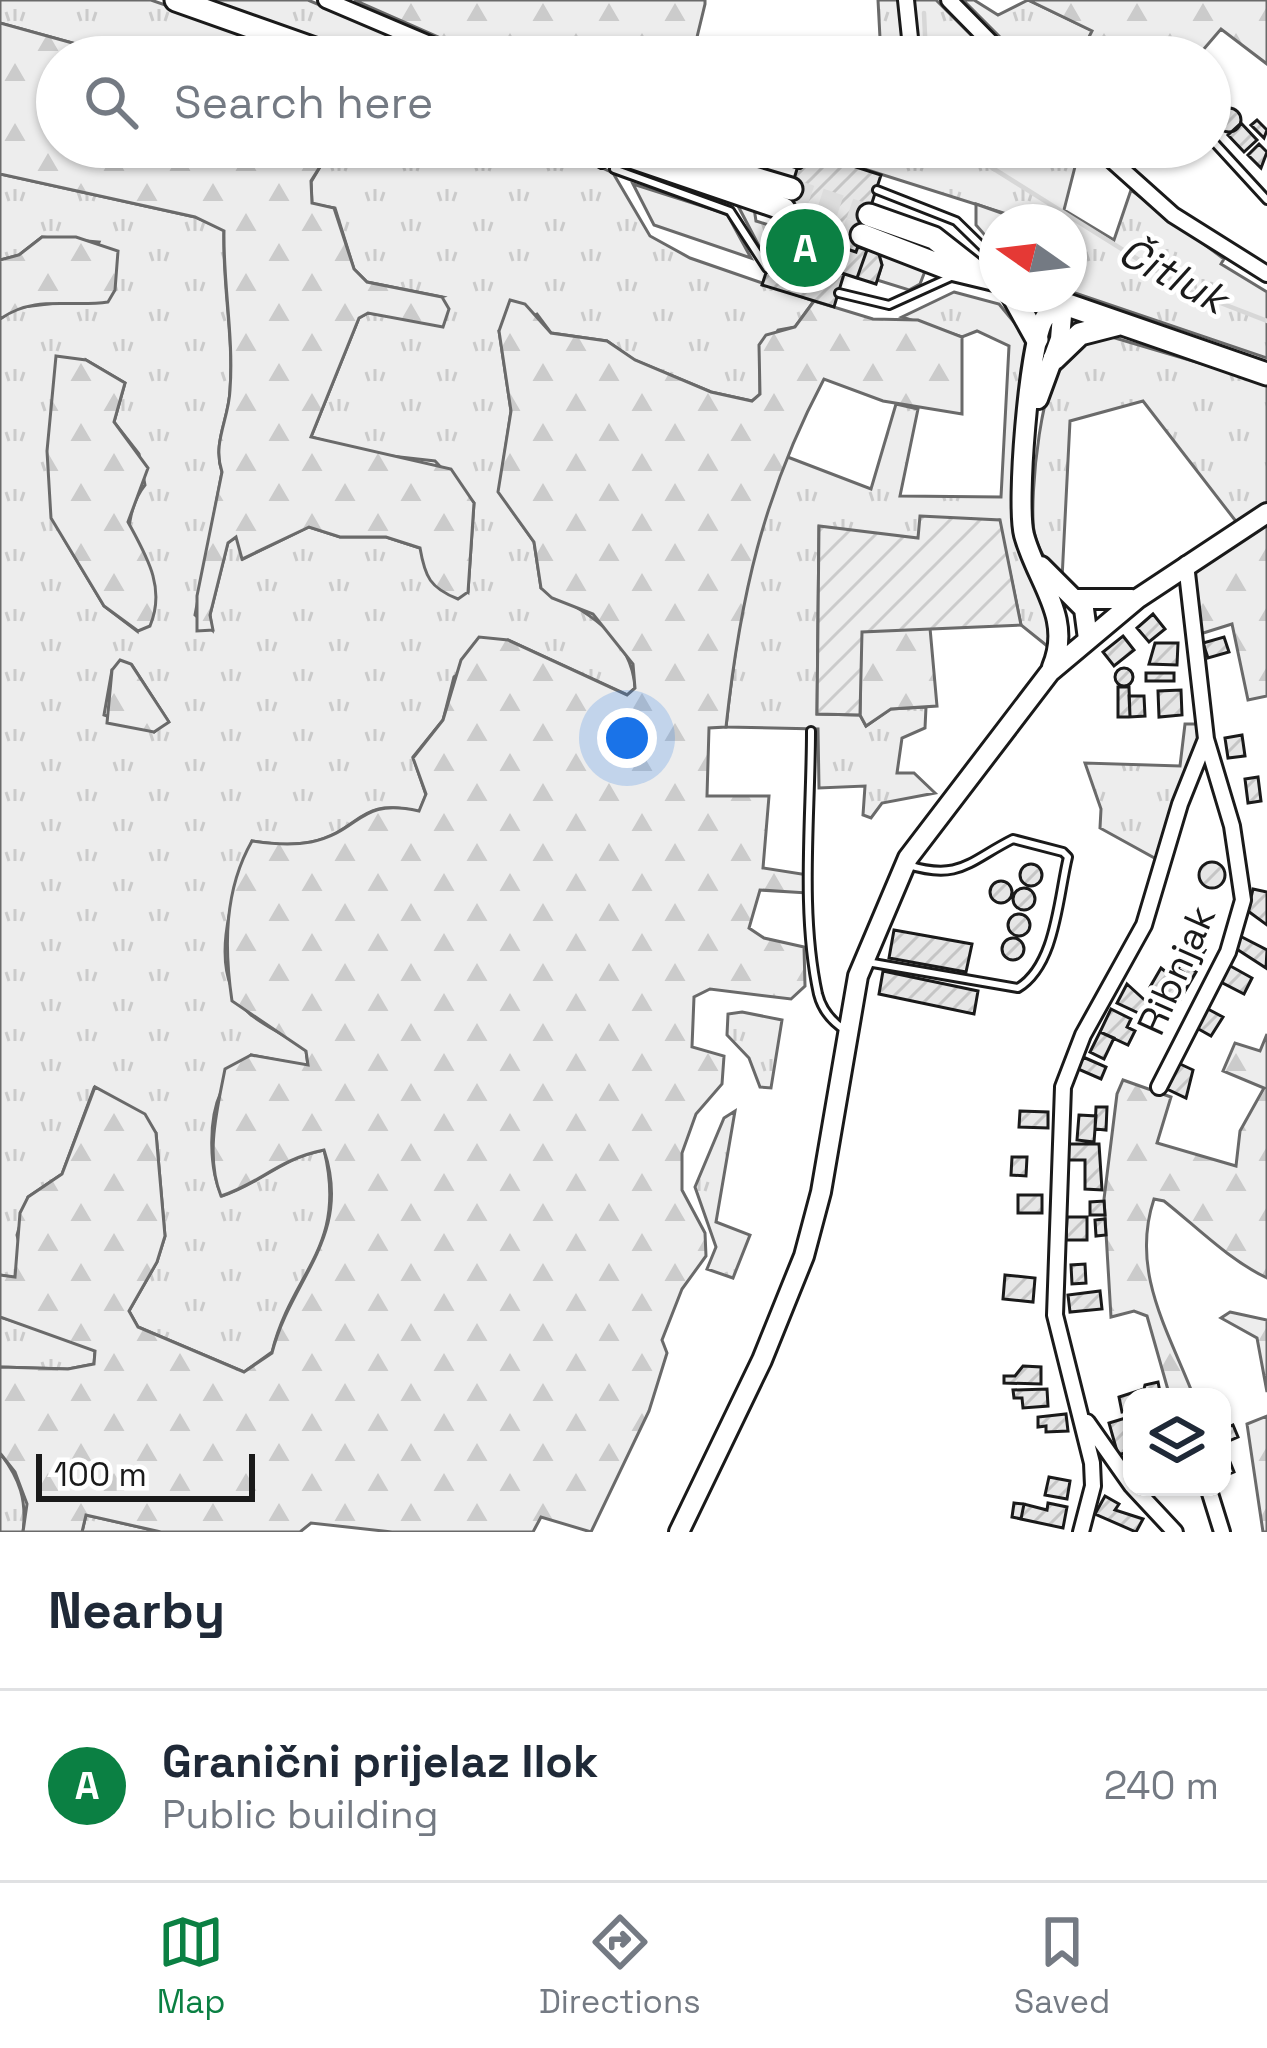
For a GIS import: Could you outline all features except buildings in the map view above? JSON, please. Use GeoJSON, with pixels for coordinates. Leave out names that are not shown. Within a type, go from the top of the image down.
{"type":"FeatureCollection","features":[{"type":"Feature","properties":{"kind":"main road"},"geometry":{"type":"LineString","coordinates":[[176,0],[278,36]]}},
{"type":"Feature","properties":{"kind":"main road"},"geometry":{"type":"LineString","coordinates":[[645,168],[788,199],[719,168]]}},
{"type":"Feature","properties":{"kind":"main road"},"geometry":{"type":"LineString","coordinates":[[979,265],[934,238],[865,225],[961,272],[979,273]]}},
{"type":"Feature","properties":{"kind":"main road"},"geometry":{"type":"LineString","coordinates":[[1022,312],[1037,339]]}},
{"type":"Feature","properties":{"kind":"main road"},"geometry":{"type":"LineString","coordinates":[[1050,672],[1060,642],[1060,618],[1030,553],[1020,491],[1037,339],[1045,316],[1051,312]]}},
{"type":"Feature","properties":{"kind":"main road"},"geometry":{"type":"LineString","coordinates":[[1029,420],[1054,359],[1063,312]]}},
{"type":"Feature","properties":{"kind":"main road"},"geometry":{"type":"LineString","coordinates":[[1086,312],[1267,374]]}},
{"type":"Feature","properties":{"kind":"main road"},"geometry":{"type":"LineString","coordinates":[[1054,359],[1080,334],[1119,324]]}},
{"type":"Feature","properties":{"kind":"main road"},"geometry":{"type":"LineString","coordinates":[[679,1532],[782,1316],[804,1256],[826,1170],[863,962],[905,864],[1050,672],[1137,598],[1267,513]]}},
{"type":"Feature","properties":{"kind":"main road"},"geometry":{"type":"LineString","coordinates":[[1030,553],[1084,610],[1088,639]]}},
{"type":"Feature","properties":{"kind":"main road"},"geometry":{"type":"LineString","coordinates":[[1075,599],[1137,598]]}},
{"type":"Feature","properties":{"kind":"main road"},"geometry":{"type":"LineString","coordinates":[[1060,618],[1088,639]]}},
{"type":"Feature","properties":{"kind":"street"},"geometry":{"type":"LineString","coordinates":[[326,0],[411,36]]}},
{"type":"Feature","properties":{"kind":"street"},"geometry":{"type":"LineString","coordinates":[[906,0],[910,36]]}},
{"type":"Feature","properties":{"kind":"street"},"geometry":{"type":"LineString","coordinates":[[949,0],[984,36]]}},
{"type":"Feature","properties":{"kind":"street"},"geometry":{"type":"LineString","coordinates":[[1120,168],[1173,215],[1267,274]]}},
{"type":"Feature","properties":{"kind":"street"},"geometry":{"type":"LineString","coordinates":[[1082,1532],[1093,1486],[1055,1315],[1064,1087],[1083,1034],[1144,925],[1205,740],[1186,564]]}},
{"type":"Feature","properties":{"kind":"street","name":"Ribnjak"},"geometry":{"type":"LineString","coordinates":[[1159,1087],[1241,919],[1232,826],[1205,740]]}},
{"type":"Feature","properties":{"kind":"street"},"geometry":{"type":"LineString","coordinates":[[1080,1413],[1123,1473]]}},
{"type":"Feature","properties":{"kind":"street"},"geometry":{"type":"LineString","coordinates":[[1141,1496],[1175,1532]]}},
{"type":"Feature","properties":{"kind":"street"},"geometry":{"type":"LineString","coordinates":[[1211,1496],[1222,1532]]}},
{"type":"Feature","properties":{"kind":"lane"},"geometry":{"type":"LineString","coordinates":[[1231,161],[1267,200]]}},
{"type":"Feature","properties":{"kind":"lane"},"geometry":{"type":"LineString","coordinates":[[633,168],[730,211],[767,268]]}},
{"type":"Feature","properties":{"kind":"lane"},"geometry":{"type":"LineString","coordinates":[[877,190],[956,221],[979,253]]}},
{"type":"Feature","properties":{"kind":"lane"},"geometry":{"type":"LineString","coordinates":[[839,293],[877,304],[904,302],[961,272]]}},
{"type":"Feature","properties":{"kind":"lane"},"geometry":{"type":"LineString","coordinates":[[811,731],[812,917],[818,994],[829,1018],[848,1032]]}},
{"type":"Feature","properties":{"kind":"lane"},"geometry":{"type":"LineString","coordinates":[[863,962],[1018,988],[1034,979],[1042,962],[1068,857],[1063,852],[1012,839],[963,870],[940,873],[905,864]]}},
{"type":"Feature","properties":{"kind":"green space"},"geometry":{"type":"Polygon","coordinates":[[[0,0],[151,0],[254,36],[47,36],[0,23],[0,0]]]}},
{"type":"Feature","properties":{"kind":"green space"},"geometry":{"type":"Polygon","coordinates":[[[204,0],[308,0],[393,36],[308,36],[204,0]]]}},
{"type":"Feature","properties":{"kind":"green space"},"geometry":{"type":"Polygon","coordinates":[[[354,0],[705,0],[697,36],[436,36],[354,0]]]}},
{"type":"Feature","properties":{"kind":"green space"},"geometry":{"type":"Polygon","coordinates":[[[878,0],[900,0],[905,36],[880,36],[878,0]]]}},
{"type":"Feature","properties":{"kind":"green space"},"geometry":{"type":"Polygon","coordinates":[[[911,0],[936,0],[972,36],[915,36],[911,0]]]}},
{"type":"Feature","properties":{"kind":"green space"},"geometry":{"type":"Polygon","coordinates":[[[963,0],[974,0],[998,15],[1028,0],[1093,31],[1090,36],[999,36],[963,0]]]}},
{"type":"Feature","properties":{"kind":"green space"},"geometry":{"type":"Polygon","coordinates":[[[1028,0],[1267,0],[1267,64],[1221,29],[1215,36],[1090,36],[1092,31],[1028,0]]]}},
{"type":"Feature","properties":{"kind":"green space"},"geometry":{"type":"Polygon","coordinates":[[[0,23],[47,36],[36,36],[36,168],[319,168],[311,181],[312,203],[334,208],[354,269],[367,282],[442,297],[449,309],[443,327],[368,313],[359,318],[311,437],[451,469],[474,503],[468,592],[458,599],[435,586],[420,548],[386,537],[340,537],[309,527],[242,559],[236,537],[228,543],[210,615],[213,630],[197,631],[197,596],[222,472],[220,441],[230,390],[224,231],[195,217],[0,174],[0,23]]]}},
{"type":"Feature","properties":{"kind":"green space"},"geometry":{"type":"Polygon","coordinates":[[[319,168],[602,168],[613,173],[650,236],[690,258],[814,301],[795,327],[778,330],[760,364],[760,395],[752,401],[711,392],[634,360],[607,341],[551,333],[537,314],[499,331],[511,411],[499,492],[534,542],[541,588],[603,626],[625,653],[635,688],[628,695],[508,640],[454,677],[443,720],[413,757],[426,795],[419,812],[371,811],[311,842],[252,841],[231,906],[225,953],[228,976],[250,1014],[306,1051],[308,1066],[251,1055],[234,1073],[221,1092],[214,1116],[215,1173],[222,1196],[295,1159],[324,1150],[329,1212],[272,1352],[244,1372],[138,1327],[129,1311],[157,1262],[165,1236],[156,1133],[94,1088],[62,1174],[28,1197],[17,1235],[21,1252],[15,1278],[0,1275],[0,319],[15,308],[72,301],[99,242],[42,237],[19,255],[0,260],[0,174],[195,217],[224,230],[230,390],[220,441],[222,472],[195,615],[212,630],[210,615],[228,542],[237,537],[243,559],[309,527],[340,537],[386,537],[420,548],[468,592],[474,503],[435,461],[373,454],[311,437],[359,318],[368,313],[387,316],[442,297],[367,282],[354,269],[335,208],[312,204],[311,182],[319,168]],[[86,360],[64,539],[104,606],[137,631],[128,536],[136,500],[145,485],[139,454],[114,422],[125,383],[86,360]],[[132,665],[112,670],[104,715],[154,732],[168,721],[132,665]]]}},
{"type":"Feature","properties":{"kind":"green space"},"geometry":{"type":"Polygon","coordinates":[[[861,168],[1075,168],[1066,204],[979,205],[861,168]]]}},
{"type":"Feature","properties":{"kind":"green space"},"geometry":{"type":"Polygon","coordinates":[[[1131,190],[1224,259],[1221,264],[1267,292],[1267,358],[1087,297],[1087,224],[1114,240],[1131,190]]]}},
{"type":"Feature","properties":{"kind":"green space"},"geometry":{"type":"Polygon","coordinates":[[[736,202],[754,208],[756,221],[775,227],[768,249],[759,246],[736,202]]]}},
{"type":"Feature","properties":{"kind":"green space"},"geometry":{"type":"Polygon","coordinates":[[[42,237],[76,237],[118,251],[115,290],[108,302],[40,304],[0,319],[0,260],[19,255],[42,237]]]}},
{"type":"Feature","properties":{"kind":"green space"},"geometry":{"type":"Polygon","coordinates":[[[954,292],[979,299],[979,312],[1006,312],[1027,338],[1017,477],[1047,606],[1051,649],[1021,625],[999,520],[919,539],[819,527],[817,714],[860,715],[866,726],[890,709],[926,707],[925,728],[902,738],[897,773],[914,773],[935,793],[882,803],[871,818],[863,815],[865,786],[819,788],[818,729],[726,727],[754,555],[785,456],[871,489],[896,404],[918,409],[900,496],[1001,497],[1009,346],[977,331],[962,337],[902,317],[954,292]]]}},
{"type":"Feature","properties":{"kind":"green space"},"geometry":{"type":"Polygon","coordinates":[[[510,300],[525,304],[551,333],[607,341],[635,360],[711,392],[752,401],[760,394],[759,345],[766,335],[795,327],[814,301],[873,319],[918,320],[962,337],[962,414],[883,401],[824,379],[785,464],[757,548],[726,727],[709,728],[707,796],[769,796],[763,868],[808,875],[807,893],[760,890],[749,928],[764,938],[804,947],[805,986],[791,999],[710,989],[694,997],[692,1047],[724,1056],[722,1084],[696,1114],[682,1153],[682,1190],[705,1233],[706,1256],[682,1289],[662,1340],[667,1353],[649,1411],[591,1532],[541,1517],[533,1532],[392,1532],[311,1523],[300,1532],[161,1532],[86,1515],[82,1532],[23,1532],[27,1504],[15,1472],[0,1453],[0,1367],[68,1369],[94,1364],[95,1351],[0,1317],[0,1275],[15,1277],[20,1213],[28,1197],[62,1174],[95,1087],[145,1114],[156,1133],[165,1236],[157,1262],[129,1311],[138,1327],[244,1372],[272,1353],[325,1232],[331,1180],[324,1150],[294,1159],[221,1196],[216,1181],[214,1133],[225,1069],[251,1055],[308,1065],[306,1051],[232,1001],[228,919],[236,879],[252,841],[311,842],[383,808],[419,811],[426,794],[413,758],[443,720],[461,660],[479,637],[508,640],[627,695],[635,688],[633,664],[593,614],[552,598],[541,588],[534,542],[498,492],[511,411],[499,331],[510,300]]]}},
{"type":"Feature","properties":{"kind":"green space"},"geometry":{"type":"Polygon","coordinates":[[[1105,335],[1267,383],[1267,505],[1238,524],[1143,401],[1070,421],[1062,579],[1044,557],[1034,531],[1039,435],[1060,360],[1070,348],[1105,335]]]}},
{"type":"Feature","properties":{"kind":"green space"},"geometry":{"type":"Polygon","coordinates":[[[56,356],[86,360],[125,383],[114,422],[148,468],[128,522],[148,560],[156,599],[150,626],[138,631],[104,606],[51,518],[47,451],[56,356]]]}},
{"type":"Feature","properties":{"kind":"green space"},"geometry":{"type":"Polygon","coordinates":[[[920,516],[1000,520],[1021,625],[862,632],[860,715],[817,714],[819,526],[918,538],[920,516]]]}},
{"type":"Feature","properties":{"kind":"green space"},"geometry":{"type":"Polygon","coordinates":[[[1267,520],[1267,696],[1248,700],[1232,624],[1197,635],[1191,576],[1267,520]]]}},
{"type":"Feature","properties":{"kind":"green space"},"geometry":{"type":"Polygon","coordinates":[[[930,628],[937,706],[891,709],[866,726],[860,715],[861,631],[930,628]]]}},
{"type":"Feature","properties":{"kind":"green space"},"geometry":{"type":"Polygon","coordinates":[[[120,660],[131,664],[169,722],[154,732],[107,723],[112,670],[120,660]]]}},
{"type":"Feature","properties":{"kind":"green space"},"geometry":{"type":"Polygon","coordinates":[[[1185,724],[1199,724],[1197,743],[1160,861],[1100,828],[1101,809],[1085,763],[1180,766],[1185,724]]]}},
{"type":"Feature","properties":{"kind":"green space"},"geometry":{"type":"Polygon","coordinates":[[[728,1014],[782,1020],[771,1088],[760,1087],[749,1058],[727,1035],[728,1014]]]}},
{"type":"Feature","properties":{"kind":"green space"},"geometry":{"type":"Polygon","coordinates":[[[1267,1034],[1267,1278],[1227,1253],[1164,1201],[1154,1199],[1146,1251],[1149,1276],[1190,1388],[1167,1388],[1147,1316],[1134,1311],[1111,1317],[1104,1199],[1117,1094],[1123,1080],[1171,1097],[1157,1143],[1236,1166],[1240,1131],[1264,1088],[1223,1071],[1235,1043],[1260,1051],[1267,1034]]]}},
{"type":"Feature","properties":{"kind":"green space"},"geometry":{"type":"Polygon","coordinates":[[[735,1111],[716,1222],[750,1235],[733,1278],[707,1269],[716,1247],[695,1187],[724,1118],[735,1111]]]}},
{"type":"Feature","properties":{"kind":"green space"},"geometry":{"type":"Polygon","coordinates":[[[1230,1312],[1267,1320],[1267,1392],[1257,1338],[1221,1318],[1230,1312]]]}},
{"type":"Feature","properties":{"kind":"green space"},"geometry":{"type":"Polygon","coordinates":[[[0,1317],[85,1344],[95,1351],[94,1364],[68,1369],[0,1367],[0,1317]]]}},
{"type":"Feature","properties":{"kind":"green space"},"geometry":{"type":"Polygon","coordinates":[[[1267,1416],[1267,1532],[1263,1532],[1247,1424],[1267,1416]]]}},
{"type":"Feature","properties":{"kind":"green space"},"geometry":{"type":"Polygon","coordinates":[[[0,1453],[20,1490],[23,1532],[0,1532],[0,1453]]]}},
{"type":"Feature","properties":{"kind":"green space"},"geometry":{"type":"Polygon","coordinates":[[[86,1515],[161,1532],[82,1532],[86,1515]]]}},
{"type":"Feature","properties":{"kind":"shaded area"},"geometry":{"type":"Polygon","coordinates":[[[633,184],[727,214],[751,258],[654,225],[633,184]]]}},
{"type":"Feature","properties":{"kind":"shaded area"},"geometry":{"type":"Polygon","coordinates":[[[878,251],[927,266],[920,284],[909,290],[877,280],[882,265],[878,251]]]}},
{"type":"Feature","properties":{"kind":"waterway","name":"Čitluk"},"geometry":{"type":"LineString","coordinates":[[924,13],[925,36]]}},
{"type":"Feature","properties":{"kind":"waterway","name":"Čitluk"},"geometry":{"type":"LineString","coordinates":[[992,168],[1187,290],[1267,321]]}},
{"type":"Feature","properties":{"kind":"tunnel"},"geometry":{"type":"LineString","coordinates":[[791,189],[869,215]]}},
{"type":"Feature","properties":{"kind":"tunnel"},"geometry":{"type":"LineString","coordinates":[[784,209],[862,235]]}},
{"type":"Feature","properties":{"kind":"place","name":"Granični prijelaz Ilok"},"geometry":{"type":"Point","coordinates":[805,248]}}]}
